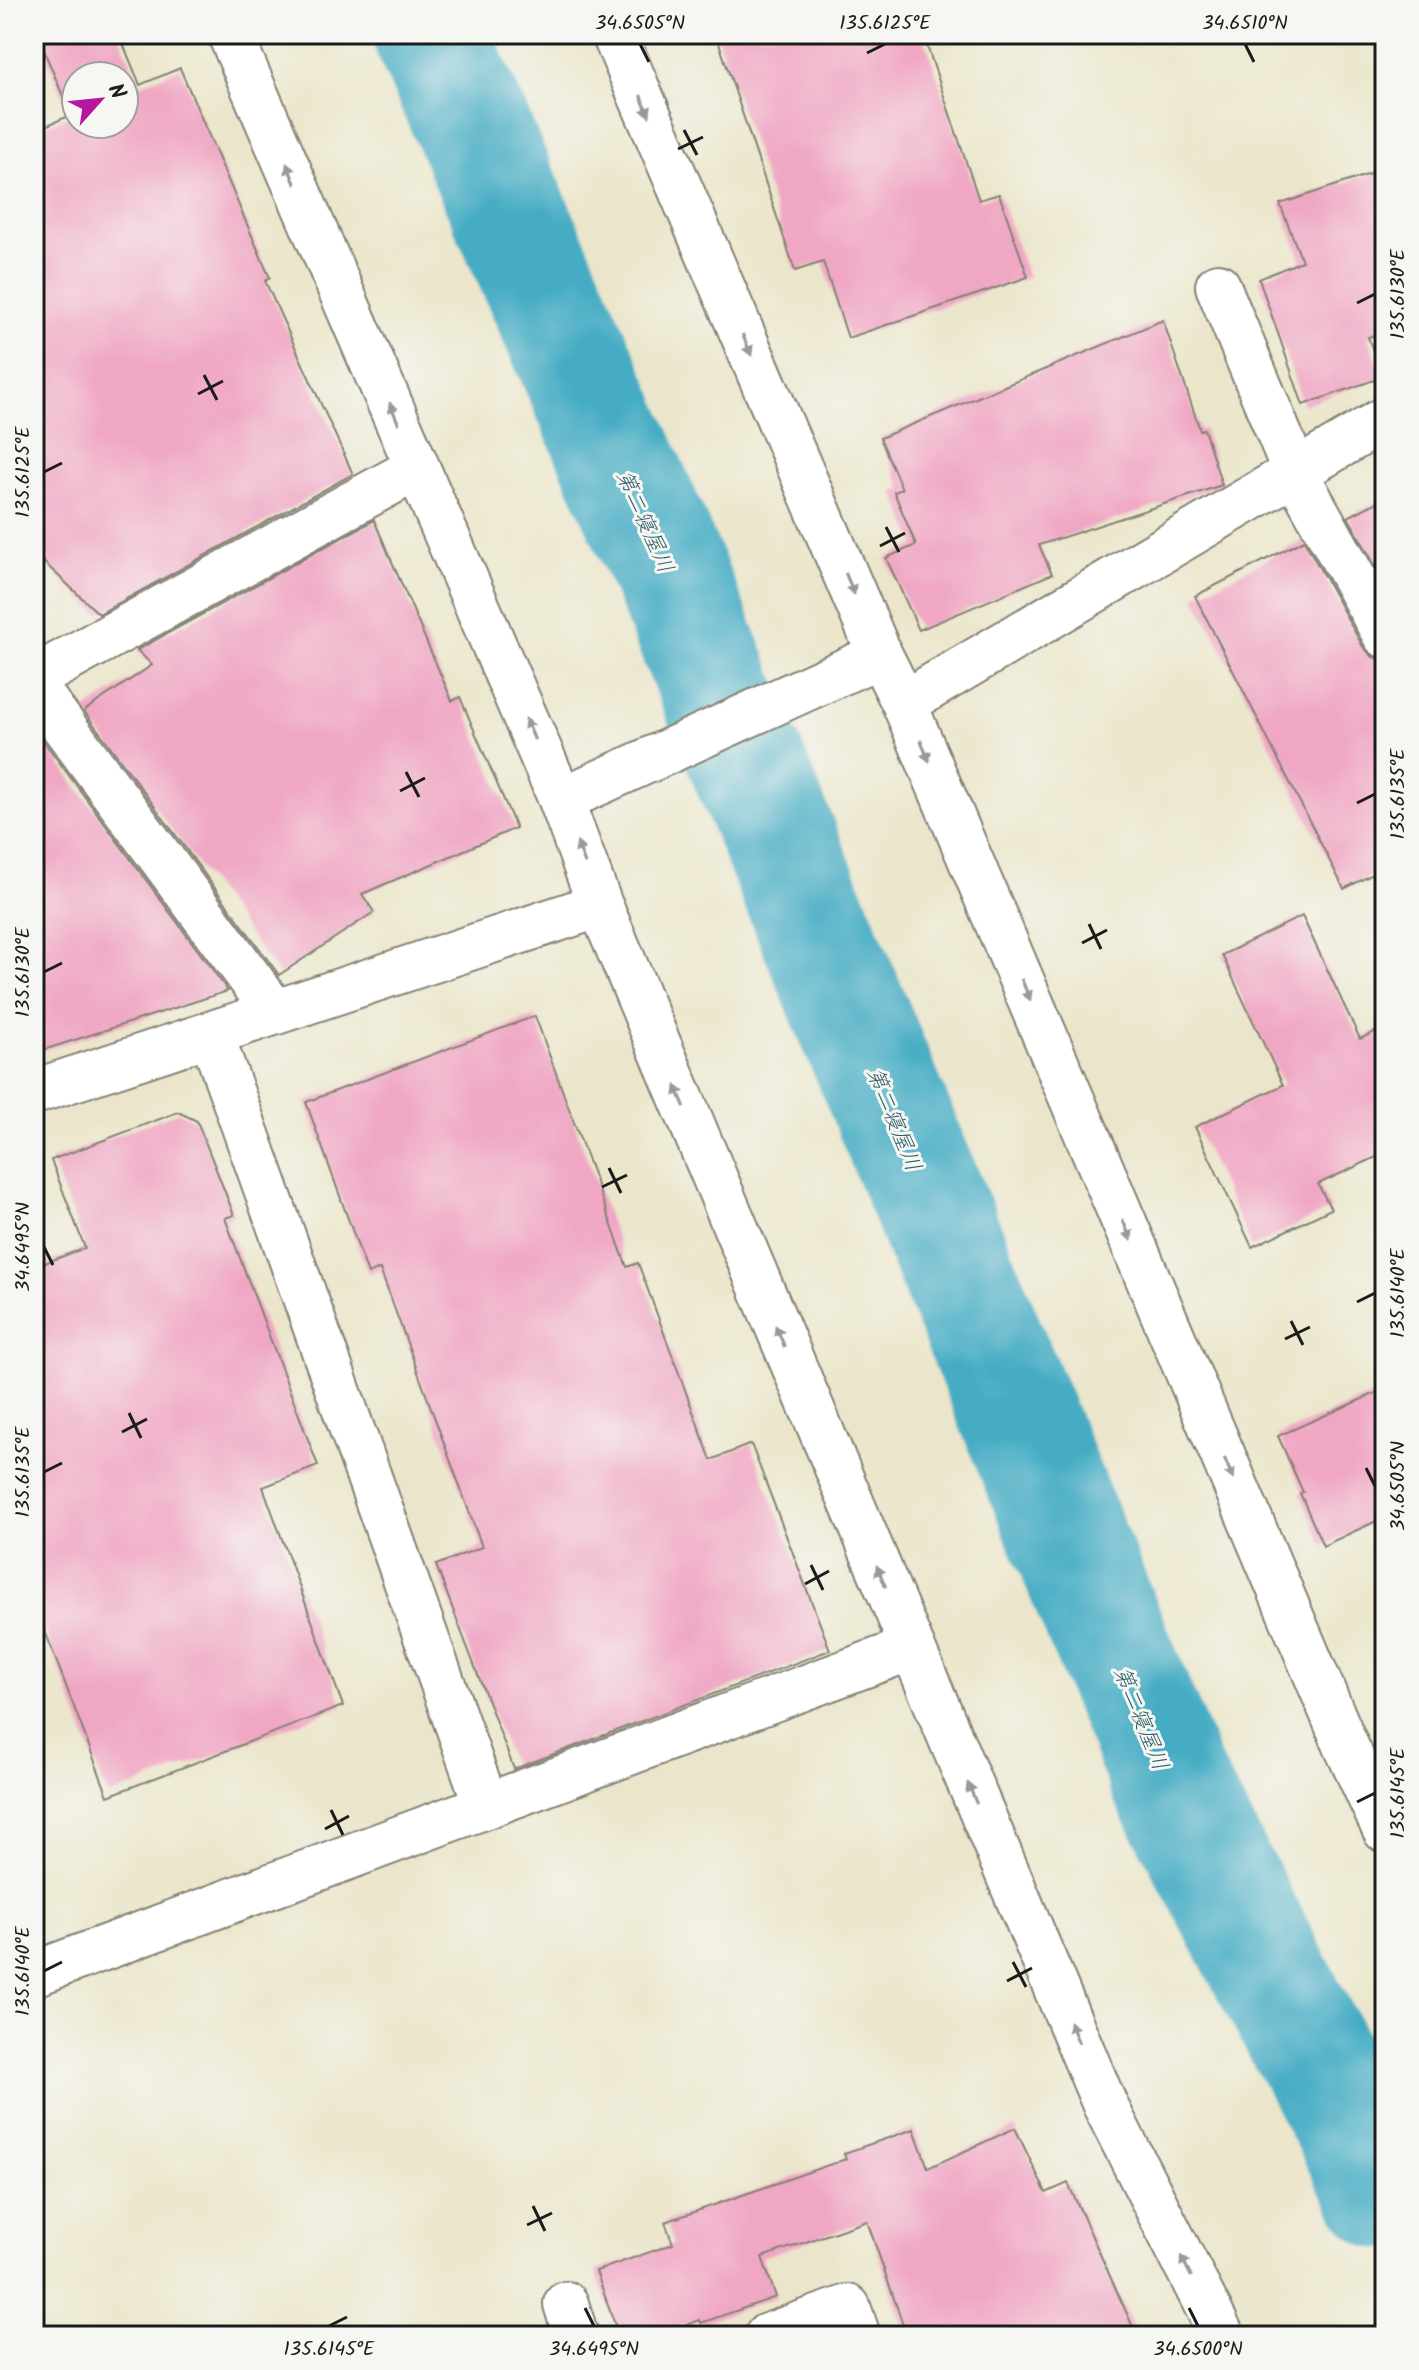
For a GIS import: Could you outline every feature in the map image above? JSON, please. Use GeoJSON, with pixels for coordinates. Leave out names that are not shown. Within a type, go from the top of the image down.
{"type":"FeatureCollection","features":[{"type":"Feature","properties":{"kind":"street"},"geometry":{"type":"LineString","coordinates":[[230,34],[561,800],[600,905],[1105,2105],[1222,2336]]}},
{"type":"Feature","properties":{"kind":"street"},"geometry":{"type":"LineString","coordinates":[[614,34],[880,655],[904,703],[1347,1748],[1385,1830]]}},
{"type":"Feature","properties":{"kind":"street"},"geometry":{"type":"LineString","coordinates":[[1218,286],[1295,472],[1385,635]]}},
{"type":"Feature","properties":{"kind":"street"},"geometry":{"type":"LineString","coordinates":[[904,703],[1385,419]]}},
{"type":"Feature","properties":{"kind":"street"},"geometry":{"type":"LineString","coordinates":[[34,678],[417,468]]}},
{"type":"Feature","properties":{"kind":"street"},"geometry":{"type":"LineString","coordinates":[[561,800],[880,655]]}},
{"type":"Feature","properties":{"kind":"street"},"geometry":{"type":"LineString","coordinates":[[34,686],[275,1012]]}},
{"type":"Feature","properties":{"kind":"street"},"geometry":{"type":"LineString","coordinates":[[34,1092],[600,905]]}},
{"type":"Feature","properties":{"kind":"street"},"geometry":{"type":"LineString","coordinates":[[211,1034],[486,1805]]}},
{"type":"Feature","properties":{"kind":"street"},"geometry":{"type":"LineString","coordinates":[[37,1963],[486,1805],[911,1648]]}},
{"type":"Feature","properties":{"kind":"street"},"geometry":{"type":"LineString","coordinates":[[767,2336],[848,2307],[858,2336]]}},
{"type":"Feature","properties":{"kind":"building"},"geometry":{"type":"Polygon","coordinates":[[[37,34],[119,34],[130,60],[60,60],[60,89],[37,34]]]}},
{"type":"Feature","properties":{"kind":"building"},"geometry":{"type":"Polygon","coordinates":[[[716,34],[923,34],[979,200],[999,194],[1028,277],[848,338],[823,262],[795,271],[716,34]]]}},
{"type":"Feature","properties":{"kind":"building"},"geometry":{"type":"Polygon","coordinates":[[[180,68],[270,278],[265,281],[353,474],[99,614],[34,553],[34,131],[60,120],[60,140],[140,140],[140,85],[180,68]]]}},
{"type":"Feature","properties":{"kind":"building"},"geometry":{"type":"Polygon","coordinates":[[[1385,169],[1385,331],[1368,337],[1383,377],[1303,405],[1259,279],[1302,261],[1280,204],[1385,169]]]}},
{"type":"Feature","properties":{"kind":"building"},"geometry":{"type":"Polygon","coordinates":[[[1163,320],[1222,485],[1039,545],[1052,574],[919,630],[886,558],[916,545],[894,492],[902,489],[880,438],[1163,320]]]}},
{"type":"Feature","properties":{"kind":"building"},"geometry":{"type":"Polygon","coordinates":[[[1385,498],[1385,583],[1348,517],[1385,498]]]}},
{"type":"Feature","properties":{"kind":"building"},"geometry":{"type":"Polygon","coordinates":[[[374,520],[452,701],[460,697],[516,828],[362,894],[374,912],[279,975],[84,711],[152,665],[137,650],[374,520]]]}},
{"type":"Feature","properties":{"kind":"building"},"geometry":{"type":"Polygon","coordinates":[[[1304,540],[1363,647],[1373,657],[1385,660],[1385,868],[1344,889],[1195,596],[1304,540]]]}},
{"type":"Feature","properties":{"kind":"building"},"geometry":{"type":"Polygon","coordinates":[[[42,739],[228,991],[34,1053],[34,744],[42,739]]]}},
{"type":"Feature","properties":{"kind":"building"},"geometry":{"type":"Polygon","coordinates":[[[1302,916],[1360,1039],[1385,1027],[1385,1153],[1318,1184],[1331,1209],[1252,1247],[1195,1127],[1283,1085],[1222,955],[1302,916]]]}},
{"type":"Feature","properties":{"kind":"building"},"geometry":{"type":"Polygon","coordinates":[[[535,1016],[627,1267],[638,1263],[711,1460],[751,1444],[830,1650],[514,1769],[436,1565],[482,1547],[380,1269],[368,1274],[306,1102],[535,1016]]]}},
{"type":"Feature","properties":{"kind":"building"},"geometry":{"type":"Polygon","coordinates":[[[178,1112],[197,1121],[234,1215],[225,1218],[318,1466],[263,1487],[343,1706],[108,1796],[34,1602],[34,1267],[85,1248],[51,1160],[178,1112]]]}},
{"type":"Feature","properties":{"kind":"building"},"geometry":{"type":"Polygon","coordinates":[[[1385,1389],[1385,1517],[1323,1546],[1278,1436],[1385,1389]]]}},
{"type":"Feature","properties":{"kind":"building"},"geometry":{"type":"Polygon","coordinates":[[[1015,2128],[1046,2193],[1068,2183],[1137,2336],[907,2336],[867,2221],[762,2257],[776,2297],[655,2336],[619,2336],[596,2271],[673,2244],[665,2222],[846,2159],[844,2153],[914,2129],[928,2168],[1015,2128]]]}},
{"type":"Feature","properties":{"kind":"waterway","name":"第二寝屋川"},"geometry":{"type":"LineString","coordinates":[[431,34],[668,571],[1168,1780],[1385,2191]]}}]}
